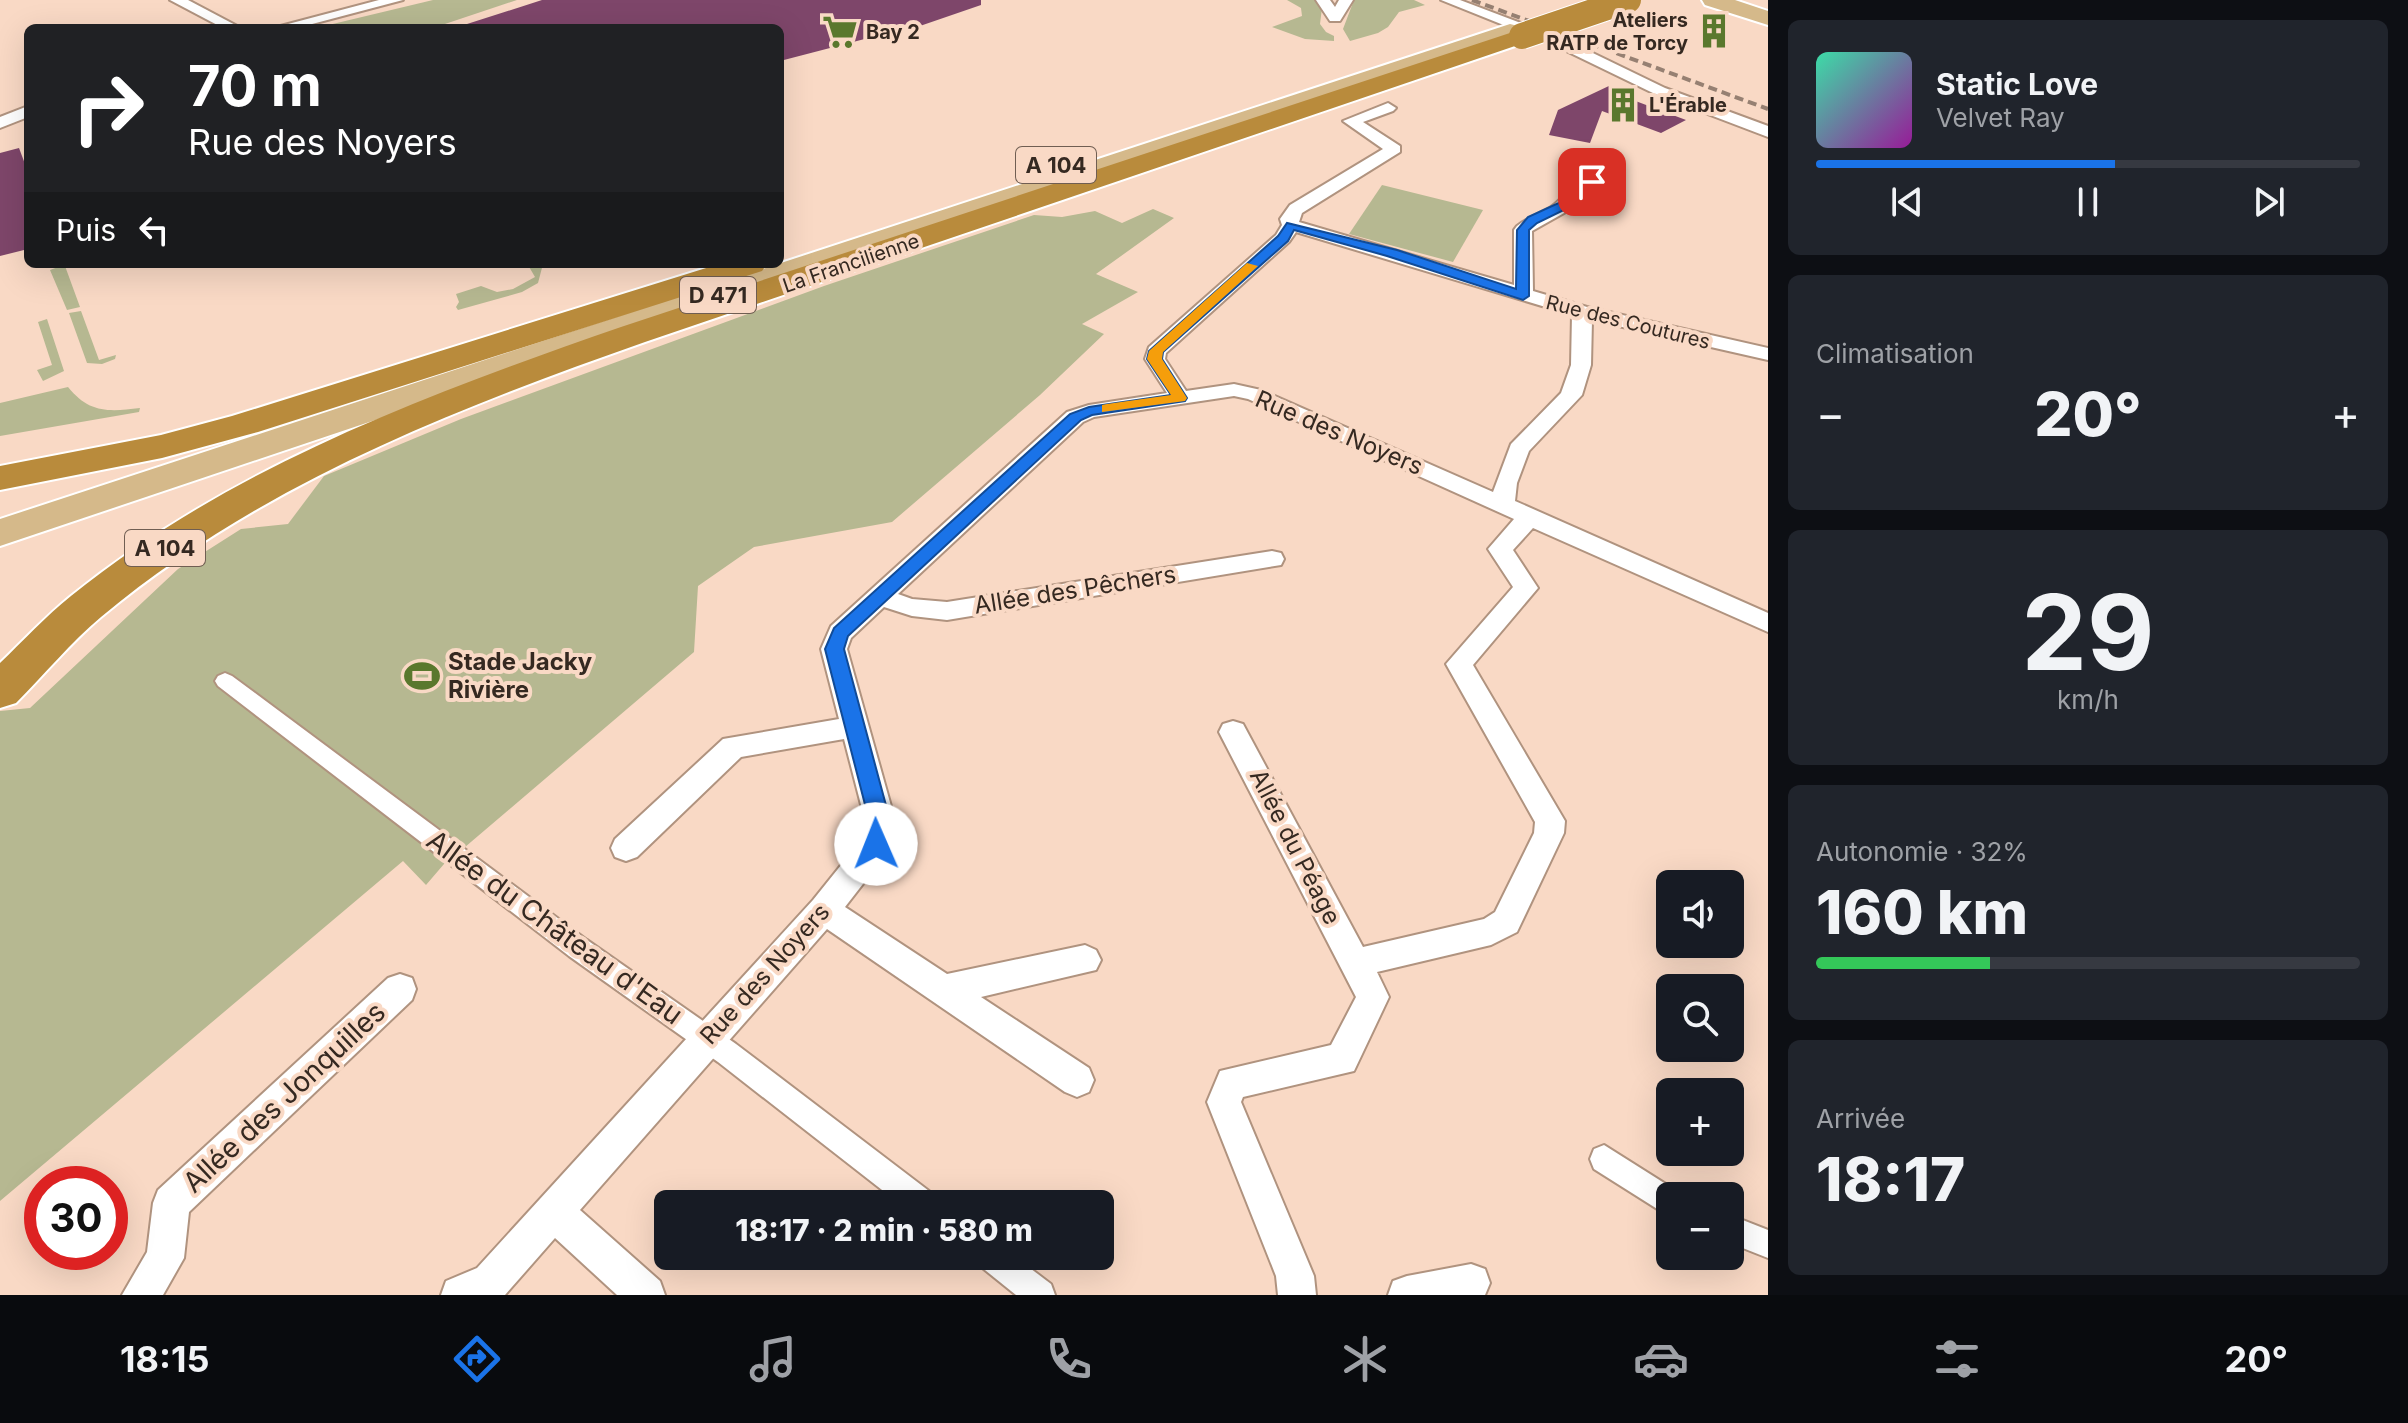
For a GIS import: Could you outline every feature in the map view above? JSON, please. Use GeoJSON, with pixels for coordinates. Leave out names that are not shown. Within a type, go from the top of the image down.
{"type":"FeatureCollection","features":[{"type":"Feature","properties":{"kind":"highway","name":"La Francilienne"},"geometry":{"type":"LineString","coordinates":[[0,691],[79,614],[154,556],[252,494],[379,431],[446,403],[653,329],[1508,30],[1563,0]]}},
{"type":"Feature","properties":{"kind":"highway","name":"La Francilienne"},"geometry":{"type":"LineString","coordinates":[[784,254],[1508,30],[1628,0]]}},
{"type":"Feature","properties":{"kind":"highway","name":"La Francilienne"},"geometry":{"type":"LineString","coordinates":[[0,478],[162,446],[375,383],[738,268]]}},
{"type":"Feature","properties":{"kind":"main road"},"geometry":{"type":"LineString","coordinates":[[1713,0],[1768,18]]}},
{"type":"Feature","properties":{"kind":"main road"},"geometry":{"type":"LineString","coordinates":[[1738,0],[1768,9]]}},
{"type":"Feature","properties":{"kind":"main road","name":"D 471"},"geometry":{"type":"LineString","coordinates":[[0,533],[1508,30]]}},
{"type":"Feature","properties":{"kind":"main road"},"geometry":{"type":"LineString","coordinates":[[0,515],[349,403],[375,383]]}},
{"type":"Feature","properties":{"kind":"street"},"geometry":{"type":"LineString","coordinates":[[177,0],[226,24]]}},
{"type":"Feature","properties":{"kind":"street"},"geometry":{"type":"LineString","coordinates":[[297,24],[396,0]]}},
{"type":"Feature","properties":{"kind":"street"},"geometry":{"type":"LineString","coordinates":[[1323,0],[1335,18],[1346,0]]}},
{"type":"Feature","properties":{"kind":"street"},"geometry":{"type":"LineString","coordinates":[[1448,0],[1561,43],[1650,87],[1768,132]]}},
{"type":"Feature","properties":{"kind":"street"},"geometry":{"type":"LineString","coordinates":[[1180,398],[1155,359],[1156,351],[1283,238],[1296,209],[1394,149],[1351,121],[1388,108]]}},
{"type":"Feature","properties":{"kind":"street"},"geometry":{"type":"LineString","coordinates":[[0,123],[24,113]]}},
{"type":"Feature","properties":{"kind":"street"},"geometry":{"type":"LineString","coordinates":[[1523,296],[1523,230],[1533,220],[1565,205],[1575,188],[1592,182]]}},
{"type":"Feature","properties":{"kind":"street","name":"Rue des Coutures"},"geometry":{"type":"LineString","coordinates":[[1291,225],[1582,312],[1768,354]]}},
{"type":"Feature","properties":{"kind":"street"},"geometry":{"type":"LineString","coordinates":[[1503,505],[1506,483],[1519,449],[1571,395],[1581,365],[1582,312]]}},
{"type":"Feature","properties":{"kind":"street","name":"Rue des Noyers"},"geometry":{"type":"LineString","coordinates":[[460,1295],[491,1282],[824,910],[876,844],[881,824],[834,649],[840,633],[1075,417],[1089,411],[1234,390],[1254,394],[1768,623]]}},
{"type":"Feature","properties":{"kind":"street"},"geometry":{"type":"LineString","coordinates":[[1355,963],[1491,931],[1506,922],[1549,833],[1550,821],[1459,664],[1526,588],[1500,549],[1530,517]]}},
{"type":"Feature","properties":{"kind":"street","name":"Allée des Pêchers"},"geometry":{"type":"LineString","coordinates":[[880,595],[896,604],[920,610],[947,611],[1272,559]]}},
{"type":"Feature","properties":{"kind":"street","name":"Allée du Château d'Eau"},"geometry":{"type":"LineString","coordinates":[[225,681],[578,948],[707,1038],[905,1190]]}},
{"type":"Feature","properties":{"kind":"street"},"geometry":{"type":"LineString","coordinates":[[626,848],[733,747],[855,727]]}},
{"type":"Feature","properties":{"kind":"street","name":"Allée du Péage"},"geometry":{"type":"LineString","coordinates":[[1233,732],[1373,997],[1342,1059],[1232,1083],[1224,1102],[1295,1276],[1297,1295]]}},
{"type":"Feature","properties":{"kind":"street"},"geometry":{"type":"LineString","coordinates":[[824,910],[1077,1080]]}},
{"type":"Feature","properties":{"kind":"street"},"geometry":{"type":"LineString","coordinates":[[945,990],[1085,960]]}},
{"type":"Feature","properties":{"kind":"street","name":"Allée des Jonquilles"},"geometry":{"type":"LineString","coordinates":[[141,1295],[165,1258],[171,1203],[400,989]]}},
{"type":"Feature","properties":{"kind":"street"},"geometry":{"type":"LineString","coordinates":[[1604,1159],[1656,1194]]}},
{"type":"Feature","properties":{"kind":"street"},"geometry":{"type":"LineString","coordinates":[[553,1211],[646,1295]]}},
{"type":"Feature","properties":{"kind":"street"},"geometry":{"type":"LineString","coordinates":[[1744,1235],[1768,1244]]}},
{"type":"Feature","properties":{"kind":"street"},"geometry":{"type":"LineString","coordinates":[[1008,1270],[1040,1295]]}},
{"type":"Feature","properties":{"kind":"street"},"geometry":{"type":"LineString","coordinates":[[1407,1295],[1471,1283]]}},
{"type":"Feature","properties":{"kind":"green space"},"geometry":{"type":"Polygon","coordinates":[[[433,0],[517,0],[445,24],[333,24],[433,0]]]}},
{"type":"Feature","properties":{"kind":"green space"},"geometry":{"type":"Polygon","coordinates":[[[1287,0],[1319,0],[1322,8],[1320,24],[1334,36],[1334,41],[1305,39],[1272,27],[1302,16],[1301,8],[1287,0]]]}},
{"type":"Feature","properties":{"kind":"green space"},"geometry":{"type":"Polygon","coordinates":[[[1354,0],[1414,0],[1425,5],[1399,12],[1388,27],[1378,33],[1350,41],[1343,29],[1354,0]]]}},
{"type":"Feature","properties":{"kind":"green space"},"geometry":{"type":"Polygon","coordinates":[[[1382,185],[1483,210],[1453,262],[1349,234],[1382,185]]]}},
{"type":"Feature","properties":{"kind":"green space","name":"Stade Jacky Rivière"},"geometry":{"type":"Polygon","coordinates":[[[1153,209],[1174,218],[1096,274],[1138,292],[1082,324],[1104,334],[1040,395],[892,522],[754,547],[698,586],[694,652],[458,853],[416,839],[450,857],[426,885],[403,861],[41,1166],[24,1166],[24,1181],[0,1201],[0,711],[30,708],[178,569],[241,529],[288,524],[324,476],[461,419],[824,286],[1034,215],[1062,217],[1095,211],[1122,223],[1153,209]]]}},
{"type":"Feature","properties":{"kind":"green space"},"geometry":{"type":"Polygon","coordinates":[[[66,268],[80,307],[67,310],[50,270],[66,268]]]}},
{"type":"Feature","properties":{"kind":"green space"},"geometry":{"type":"Polygon","coordinates":[[[530,268],[542,268],[538,283],[522,292],[458,310],[456,307],[459,302],[456,294],[481,286],[497,292],[513,289],[535,277],[530,268]]]}},
{"type":"Feature","properties":{"kind":"green space"},"geometry":{"type":"Polygon","coordinates":[[[81,311],[99,360],[116,355],[115,359],[102,364],[87,363],[69,313],[81,311]]]}},
{"type":"Feature","properties":{"kind":"green space"},"geometry":{"type":"Polygon","coordinates":[[[47,319],[64,371],[43,381],[37,370],[52,365],[38,322],[47,319]]]}},
{"type":"Feature","properties":{"kind":"green space"},"geometry":{"type":"Polygon","coordinates":[[[68,387],[84,402],[100,409],[140,408],[139,412],[0,436],[0,403],[68,387]]]}},
{"type":"Feature","properties":{"kind":"building","name":"Bay 2"},"geometry":{"type":"Polygon","coordinates":[[[542,0],[981,0],[981,5],[885,38],[880,35],[784,60],[784,24],[467,24],[542,0]]]}},
{"type":"Feature","properties":{"kind":"building"},"geometry":{"type":"Polygon","coordinates":[[[1611,85],[1609,91],[1686,120],[1661,133],[1602,111],[1590,143],[1549,135],[1558,110],[1611,85]]]}},
{"type":"Feature","properties":{"kind":"building"},"geometry":{"type":"Polygon","coordinates":[[[19,148],[24,161],[24,250],[0,256],[0,153],[19,148]]]}},
{"type":"Feature","properties":{"kind":"railway"},"geometry":{"type":"LineString","coordinates":[[1472,0],[1768,109]]}},
{"type":"Feature","properties":{"kind":"slow traffic"},"geometry":{"type":"LineString","coordinates":[[1107,408],[1180,398],[1155,359],[1156,351],[1251,266]]}},
{"type":"Feature","properties":{"kind":"place","name":"Ateliers RATP de Torcy"},"geometry":{"type":"Point","coordinates":[1714,31]}},
{"type":"Feature","properties":{"kind":"place","name":"Bay 2"},"geometry":{"type":"Point","coordinates":[840,32]}},
{"type":"Feature","properties":{"kind":"place","name":"L'Érable"},"geometry":{"type":"Point","coordinates":[1623,105]}},
{"type":"Feature","properties":{"kind":"place","name":"Stade Jacky Rivière"},"geometry":{"type":"Point","coordinates":[422,676]}},
{"type":"Feature","properties":{"kind":"route"},"geometry":{"type":"LineString","coordinates":[[876,844],[881,824],[834,649],[840,633],[880,595],[1075,417],[1089,411],[1180,398],[1155,359],[1156,351],[1283,238],[1291,225],[1392,253],[1523,296],[1523,230],[1533,220],[1565,205],[1575,188],[1592,182]]}}]}
